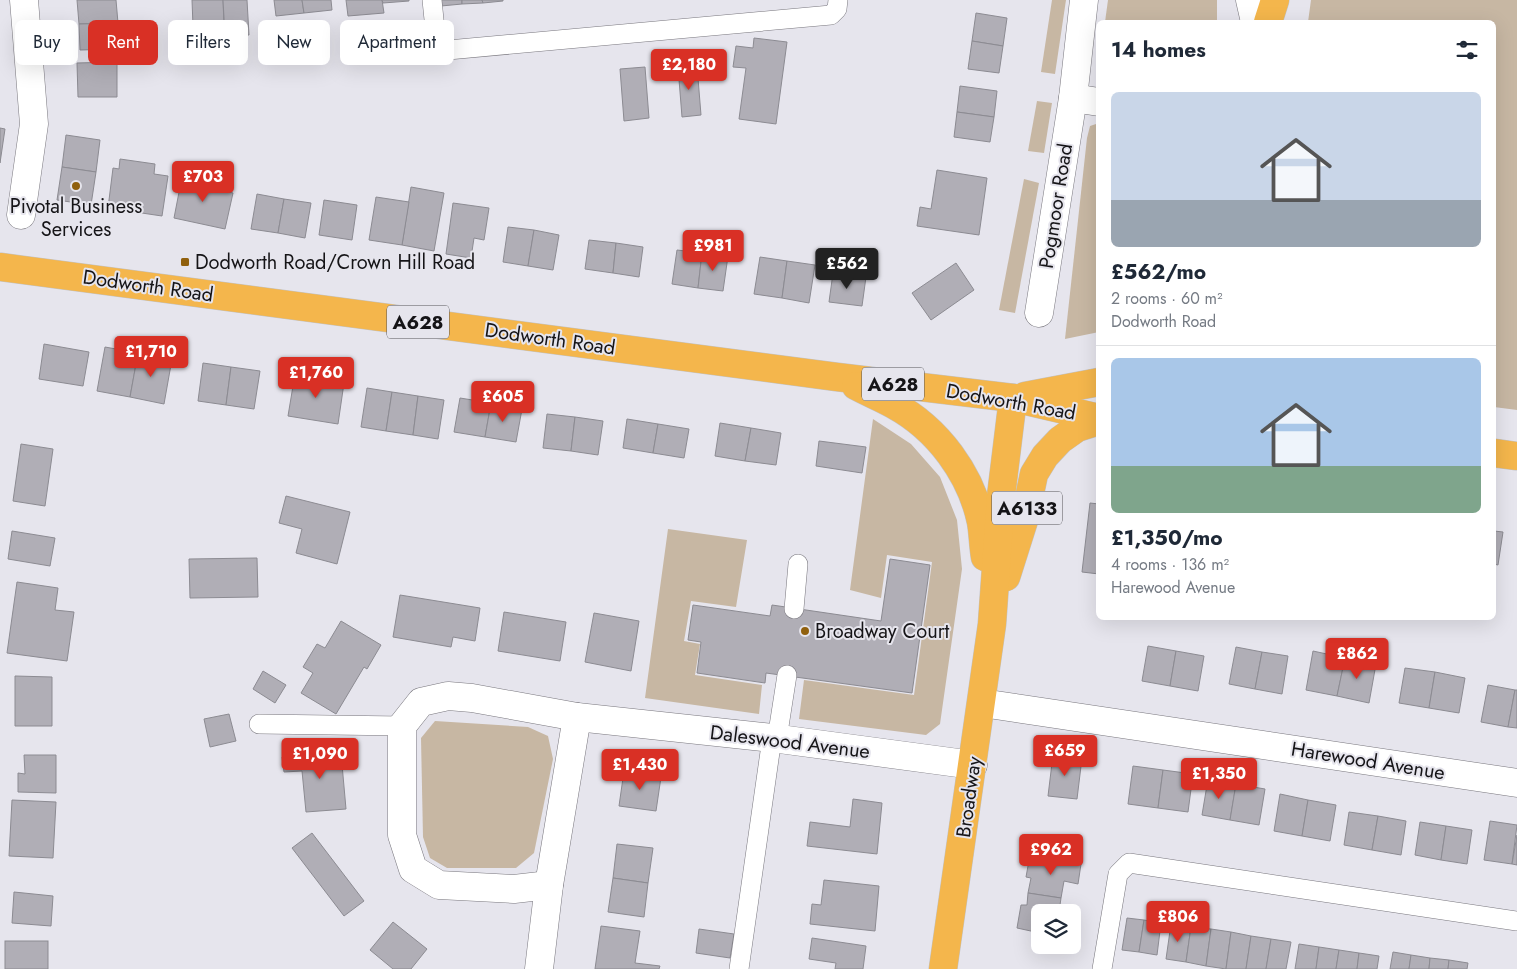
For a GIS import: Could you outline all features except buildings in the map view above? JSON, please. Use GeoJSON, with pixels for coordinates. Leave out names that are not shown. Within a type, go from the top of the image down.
{"type":"FeatureCollection","features":[{"type":"Feature","properties":{"kind":"highway"},"geometry":{"type":"LineString","coordinates":[[1269,20],[1274,0]]}},
{"type":"Feature","properties":{"kind":"highway","name":"Dodworth Road"},"geometry":{"type":"LineString","coordinates":[[0,267],[837,377],[1014,398],[1096,419]]}},
{"type":"Feature","properties":{"kind":"highway","name":"A6133"},"geometry":{"type":"LineString","coordinates":[[837,377],[896,406],[921,423],[939,441],[967,480],[981,522],[992,624]]}},
{"type":"Feature","properties":{"kind":"highway","name":"A628"},"geometry":{"type":"LineString","coordinates":[[1014,398],[1096,383]]}},
{"type":"Feature","properties":{"kind":"highway","name":"Broadway"},"geometry":{"type":"LineString","coordinates":[[944,969],[992,624],[1002,487],[1014,398]]}},
{"type":"Feature","properties":{"kind":"highway","name":"Broadway"},"geometry":{"type":"LineString","coordinates":[[992,624],[1025,517],[1034,474],[1045,456],[1060,440],[1077,428],[1096,421]]}},
{"type":"Feature","properties":{"kind":"highway"},"geometry":{"type":"LineString","coordinates":[[1496,453],[1517,456]]}},
{"type":"Feature","properties":{"kind":"street"},"geometry":{"type":"LineString","coordinates":[[21,215],[34,124],[24,0]]}},
{"type":"Feature","properties":{"kind":"street","name":"Pogmoor Road"},"geometry":{"type":"LineString","coordinates":[[1039,313],[1086,100],[1084,0]]}},
{"type":"Feature","properties":{"kind":"street"},"geometry":{"type":"LineString","coordinates":[[1250,0],[1255,20]]}},
{"type":"Feature","properties":{"kind":"street","name":"Daleswood Avenue"},"geometry":{"type":"LineString","coordinates":[[402,726],[421,702],[448,696],[472,698],[577,717],[775,739],[973,765]]}},
{"type":"Feature","properties":{"kind":"street","name":"Harewood Avenue"},"geometry":{"type":"LineString","coordinates":[[982,703],[1517,783]]}},
{"type":"Feature","properties":{"kind":"street"},"geometry":{"type":"LineString","coordinates":[[539,969],[550,884],[577,717]]}},
{"type":"Feature","properties":{"kind":"street"},"geometry":{"type":"LineString","coordinates":[[402,726],[402,835],[413,870],[439,885],[514,890],[550,884]]}},
{"type":"Feature","properties":{"kind":"lane"},"geometry":{"type":"LineString","coordinates":[[432,0],[436,39],[448,50],[831,15],[837,9],[838,0]]}},
{"type":"Feature","properties":{"kind":"lane"},"geometry":{"type":"LineString","coordinates":[[794,609],[798,564]]}},
{"type":"Feature","properties":{"kind":"lane"},"geometry":{"type":"LineString","coordinates":[[739,969],[775,739],[787,675]]}},
{"type":"Feature","properties":{"kind":"lane"},"geometry":{"type":"LineString","coordinates":[[259,724],[402,726]]}},
{"type":"Feature","properties":{"kind":"lane"},"geometry":{"type":"LineString","coordinates":[[1102,969],[1118,874],[1129,863],[1517,921]]}},
{"type":"Feature","properties":{"kind":"shaded area"},"geometry":{"type":"Polygon","coordinates":[[[1052,0],[1066,0],[1055,74],[1041,72],[1052,0]]]}},
{"type":"Feature","properties":{"kind":"shaded area"},"geometry":{"type":"Polygon","coordinates":[[[1108,0],[1217,0],[1217,20],[1105,20],[1108,0]]]}},
{"type":"Feature","properties":{"kind":"shaded area"},"geometry":{"type":"Polygon","coordinates":[[[1311,0],[1517,0],[1517,410],[1496,407],[1496,20],[1308,20],[1311,0]]]}},
{"type":"Feature","properties":{"kind":"shaded area"},"geometry":{"type":"Polygon","coordinates":[[[1037,101],[1052,103],[1044,153],[1028,151],[1037,101]]]}},
{"type":"Feature","properties":{"kind":"shaded area"},"geometry":{"type":"Polygon","coordinates":[[[1096,124],[1096,333],[1065,339],[1087,138],[1090,126],[1096,124]]]}},
{"type":"Feature","properties":{"kind":"shaded area"},"geometry":{"type":"Polygon","coordinates":[[[1024,179],[1039,183],[1015,313],[999,310],[1024,179]]]}},
{"type":"Feature","properties":{"kind":"shaded area"},"geometry":{"type":"Polygon","coordinates":[[[873,419],[911,444],[940,477],[957,520],[962,569],[940,724],[926,735],[799,719],[804,680],[914,695],[932,562],[887,555],[881,598],[850,590],[873,419]]]}},
{"type":"Feature","properties":{"kind":"shaded area"},"geometry":{"type":"Polygon","coordinates":[[[668,529],[747,540],[736,607],[691,601],[684,641],[700,644],[695,675],[762,685],[759,714],[645,698],[668,529]]]}},
{"type":"Feature","properties":{"kind":"shaded area"},"geometry":{"type":"Polygon","coordinates":[[[435,721],[528,727],[548,736],[553,759],[534,853],[516,868],[447,868],[430,858],[423,837],[421,738],[435,721]]]}},
{"type":"Feature","properties":{"kind":"place","name":"Pivotal Business Services"},"geometry":{"type":"Point","coordinates":[76,186]}},
{"type":"Feature","properties":{"kind":"place","name":"Dodworth Road/Crown Hill Road"},"geometry":{"type":"Point","coordinates":[185,262]}},
{"type":"Feature","properties":{"kind":"place","name":"Broadway Court"},"geometry":{"type":"Point","coordinates":[805,631]}}]}
